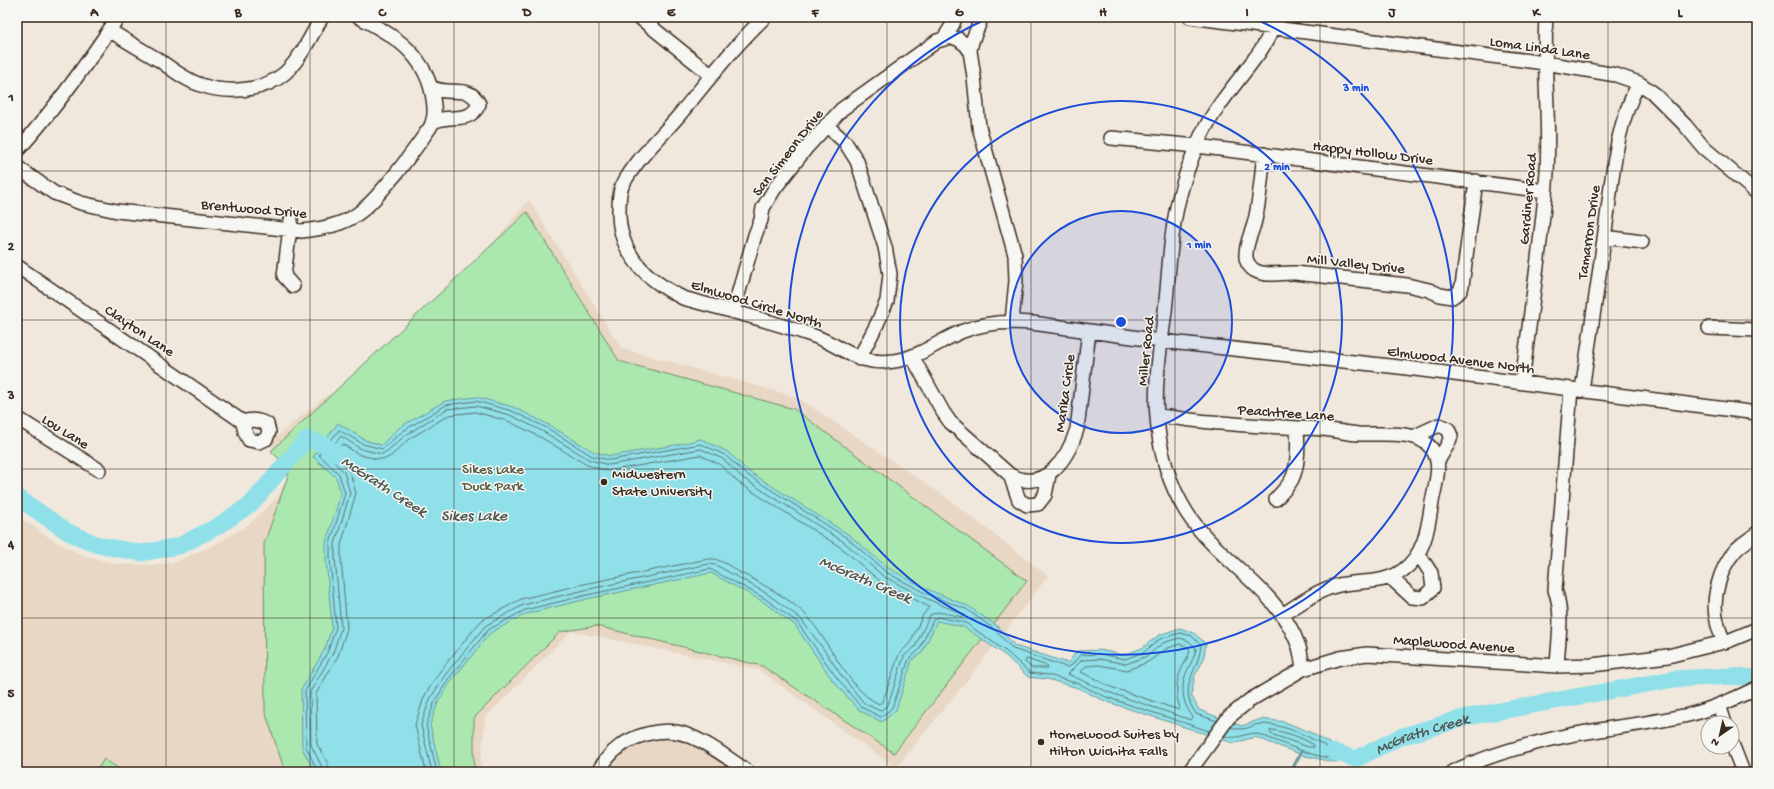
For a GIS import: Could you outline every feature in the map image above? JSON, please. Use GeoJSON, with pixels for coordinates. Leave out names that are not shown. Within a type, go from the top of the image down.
{"type":"FeatureCollection","features":[{"type":"Feature","properties":{"kind":"street"},"geometry":{"type":"LineString","coordinates":[[17,151],[50,113],[118,17]]}},
{"type":"Feature","properties":{"kind":"street"},"geometry":{"type":"LineString","coordinates":[[109,30],[182,76],[201,85],[224,90],[242,90],[262,86],[286,72],[299,56],[322,17]]}},
{"type":"Feature","properties":{"kind":"street","name":"Brentwood Drive"},"geometry":{"type":"LineString","coordinates":[[17,167],[54,193],[81,203],[117,211],[291,225],[302,231],[320,229],[343,223],[373,201],[408,158],[432,123],[434,105],[431,87],[417,59],[404,44],[391,34],[359,17]]}},
{"type":"Feature","properties":{"kind":"street"},"geometry":{"type":"LineString","coordinates":[[639,17],[712,75]]}},
{"type":"Feature","properties":{"kind":"street","name":"Elmwood Circle North"},"geometry":{"type":"LineString","coordinates":[[765,17],[751,30],[712,75],[628,177],[621,188],[619,221],[626,245],[638,266],[646,275],[683,298],[815,336],[859,359],[876,362],[895,361],[912,356],[963,331],[998,322],[1032,323],[1161,341]]}},
{"type":"Feature","properties":{"kind":"street","name":"San Simeon Drive"},"geometry":{"type":"LineString","coordinates":[[733,312],[755,235],[761,220],[762,208],[775,188],[826,125],[842,109],[944,38],[953,24],[955,17]]}},
{"type":"Feature","properties":{"kind":"street"},"geometry":{"type":"LineString","coordinates":[[981,17],[979,27],[971,42],[970,51],[979,127],[1015,255],[1016,280],[1012,322]]}},
{"type":"Feature","properties":{"kind":"street","name":"Loma Linda Lane"},"geometry":{"type":"LineString","coordinates":[[1190,17],[1276,22],[1616,75],[1639,83],[1663,102],[1704,148],[1757,193]]}},
{"type":"Feature","properties":{"kind":"street","name":"Gardiner Road"},"geometry":{"type":"LineString","coordinates":[[1522,383],[1545,191],[1548,129],[1545,63],[1546,17]]}},
{"type":"Feature","properties":{"kind":"street","name":"Miller Road"},"geometry":{"type":"LineString","coordinates":[[1276,22],[1257,57],[1227,93],[1210,118],[1197,146],[1184,182],[1175,215],[1157,384],[1157,416],[1166,468],[1187,513],[1200,531],[1234,567],[1271,600],[1282,615],[1299,647],[1303,669]]}},
{"type":"Feature","properties":{"kind":"street"},"geometry":{"type":"LineString","coordinates":[[944,38],[951,37],[958,39],[966,45],[970,51]]}},
{"type":"Feature","properties":{"kind":"street","name":"Tamarron Drive"},"geometry":{"type":"LineString","coordinates":[[1557,666],[1560,613],[1559,600],[1555,590],[1577,389],[1604,237],[1620,128],[1631,96],[1639,83]]}},
{"type":"Feature","properties":{"kind":"street"},"geometry":{"type":"LineString","coordinates":[[431,87],[438,92],[463,92],[471,94],[476,98],[479,104],[476,112],[467,117],[439,119],[432,123]]}},
{"type":"Feature","properties":{"kind":"street"},"geometry":{"type":"LineString","coordinates":[[826,125],[846,142],[857,161],[885,248],[890,274],[887,301],[859,359]]}},
{"type":"Feature","properties":{"kind":"street","name":"Happy Hollow Drive"},"geometry":{"type":"LineString","coordinates":[[1111,138],[1264,154],[1545,191]]}},
{"type":"Feature","properties":{"kind":"street","name":"Mill Valley Drive"},"geometry":{"type":"LineString","coordinates":[[1264,154],[1254,224],[1248,239],[1246,259],[1250,267],[1256,271],[1271,275],[1284,272],[1407,285],[1452,297],[1456,295],[1462,286],[1476,181]]}},
{"type":"Feature","properties":{"kind":"street"},"geometry":{"type":"LineString","coordinates":[[291,225],[284,276],[293,286]]}},
{"type":"Feature","properties":{"kind":"street"},"geometry":{"type":"LineString","coordinates":[[1604,237],[1642,242]]}},
{"type":"Feature","properties":{"kind":"street","name":"Clayton Lane"},"geometry":{"type":"LineString","coordinates":[[17,266],[243,422]]}},
{"type":"Feature","properties":{"kind":"street"},"geometry":{"type":"LineString","coordinates":[[1709,328],[1757,330]]}},
{"type":"Feature","properties":{"kind":"street","name":"Marika Circle"},"geometry":{"type":"LineString","coordinates":[[1010,475],[1019,500],[1027,505],[1038,504],[1045,495],[1049,475],[1069,450],[1077,429],[1089,331]]}},
{"type":"Feature","properties":{"kind":"street","name":"Elmwood Avenue North"},"geometry":{"type":"LineString","coordinates":[[1161,341],[1399,367],[1757,413]]}},
{"type":"Feature","properties":{"kind":"street","name":"Marika Circle"},"geometry":{"type":"LineString","coordinates":[[912,356],[950,422],[1010,475],[1028,481],[1049,475]]}},
{"type":"Feature","properties":{"kind":"street","name":"Peachtree Lane"},"geometry":{"type":"LineString","coordinates":[[1157,416],[1208,422],[1298,429],[1322,429],[1359,434],[1413,437],[1425,442],[1436,454],[1438,461]]}},
{"type":"Feature","properties":{"kind":"street","name":"Lou Lane"},"geometry":{"type":"LineString","coordinates":[[17,418],[99,470]]}},
{"type":"Feature","properties":{"kind":"street","name":"Peachtree Lane"},"geometry":{"type":"LineString","coordinates":[[1282,615],[1309,598],[1333,586],[1366,583],[1390,577],[1401,572],[1414,561],[1419,554],[1428,526],[1438,461],[1451,436],[1448,429],[1439,425],[1413,437]]}},
{"type":"Feature","properties":{"kind":"street"},"geometry":{"type":"LineString","coordinates":[[1276,499],[1291,481],[1294,473],[1298,445],[1298,429]]}},
{"type":"Feature","properties":{"kind":"street"},"geometry":{"type":"LineString","coordinates":[[1724,642],[1716,620],[1718,582],[1735,551],[1757,533]]}},
{"type":"Feature","properties":{"kind":"street"},"geometry":{"type":"LineString","coordinates":[[1390,577],[1412,597],[1423,598],[1433,588],[1431,573],[1419,554]]}},
{"type":"Feature","properties":{"kind":"street","name":"Maplewood Avenue"},"geometry":{"type":"LineString","coordinates":[[1188,772],[1229,717],[1256,696],[1303,669],[1340,658],[1367,654],[1557,666],[1592,665],[1668,656],[1724,642],[1757,629]]}},
{"type":"Feature","properties":{"kind":"street"},"geometry":{"type":"LineString","coordinates":[[1452,772],[1506,751],[1553,739],[1693,714],[1719,705],[1757,688]]}},
{"type":"Feature","properties":{"kind":"street"},"geometry":{"type":"LineString","coordinates":[[1719,705],[1722,715]]}},
{"type":"Feature","properties":{"kind":"street"},"geometry":{"type":"LineString","coordinates":[[598,772],[613,752],[626,742],[653,733],[665,731],[688,735],[748,772]]}},
{"type":"Feature","properties":{"kind":"street"},"geometry":{"type":"LineString","coordinates":[[1737,755],[1744,772]]}},
{"type":"Feature","properties":{"kind":"shaded area","name":"Sikes Lake Duck Park"},"geometry":{"type":"Polygon","coordinates":[[[529,200],[621,348],[797,397],[943,495],[1048,576],[965,683],[896,768],[759,670],[571,631],[485,718],[480,772],[17,772],[17,516],[56,542],[85,556],[117,564],[153,565],[175,562],[212,546],[247,526],[278,497],[290,470],[271,451],[274,439],[327,395],[334,394],[356,407],[529,200]]]}},
{"type":"Feature","properties":{"kind":"shaded area"},"geometry":{"type":"Polygon","coordinates":[[[663,739],[676,740],[705,751],[737,772],[608,772],[621,755],[636,746],[663,739]]]}},
{"type":"Feature","properties":{"kind":"green space","name":"Sikes Lake Duck Park"},"geometry":{"type":"Polygon","coordinates":[[[527,212],[619,361],[794,409],[1027,581],[894,753],[762,666],[596,626],[560,632],[474,718],[474,772],[285,772],[265,711],[264,544],[290,470],[271,451],[527,212]]]}},
{"type":"Feature","properties":{"kind":"green space"},"geometry":{"type":"Polygon","coordinates":[[[104,759],[124,772],[96,772],[104,759]]]}},
{"type":"Feature","properties":{"kind":"water","name":"Sikes Lake"},"geometry":{"type":"Polygon","coordinates":[[[476,397],[513,407],[549,425],[594,452],[611,456],[681,444],[701,439],[728,452],[748,471],[849,535],[888,568],[927,589],[968,606],[997,626],[1015,646],[1068,663],[1077,651],[1100,650],[1124,655],[1142,648],[1159,635],[1180,628],[1194,633],[1206,644],[1203,661],[1195,675],[1191,695],[1199,710],[1242,726],[1261,719],[1285,722],[1310,732],[1356,759],[1334,762],[1305,756],[1255,737],[1233,743],[1105,701],[1078,688],[1047,679],[1028,677],[1006,656],[964,627],[937,621],[922,653],[912,660],[896,710],[882,722],[859,710],[833,681],[795,625],[762,601],[711,573],[587,599],[526,614],[490,633],[452,680],[438,702],[430,725],[441,772],[315,772],[302,748],[301,690],[325,649],[332,627],[326,543],[341,493],[336,477],[313,457],[338,423],[365,440],[381,445],[400,427],[445,401],[476,397]]]}},
{"type":"Feature","properties":{"kind":"waterway","name":"McGrath Creek"},"geometry":{"type":"LineString","coordinates":[[17,497],[68,532],[98,545],[141,553],[179,546],[218,526],[251,504],[307,439],[322,444],[341,456]]}},
{"type":"Feature","properties":{"kind":"waterway","name":"McGrath Creek"},"geometry":{"type":"LineString","coordinates":[[1334,752],[1356,759],[1400,737],[1467,717],[1674,679],[1731,676],[1757,678]]}},
{"type":"Feature","properties":{"kind":"waterway"},"geometry":{"type":"LineString","coordinates":[[1291,772],[1301,752]]}},
{"type":"Feature","properties":{"kind":"place","name":"Midwestern State University"},"geometry":{"type":"Point","coordinates":[604,482]}},
{"type":"Feature","properties":{"kind":"place","name":"Homewood Suites by Hilton Wichita Falls"},"geometry":{"type":"Point","coordinates":[1041,742]}}]}
